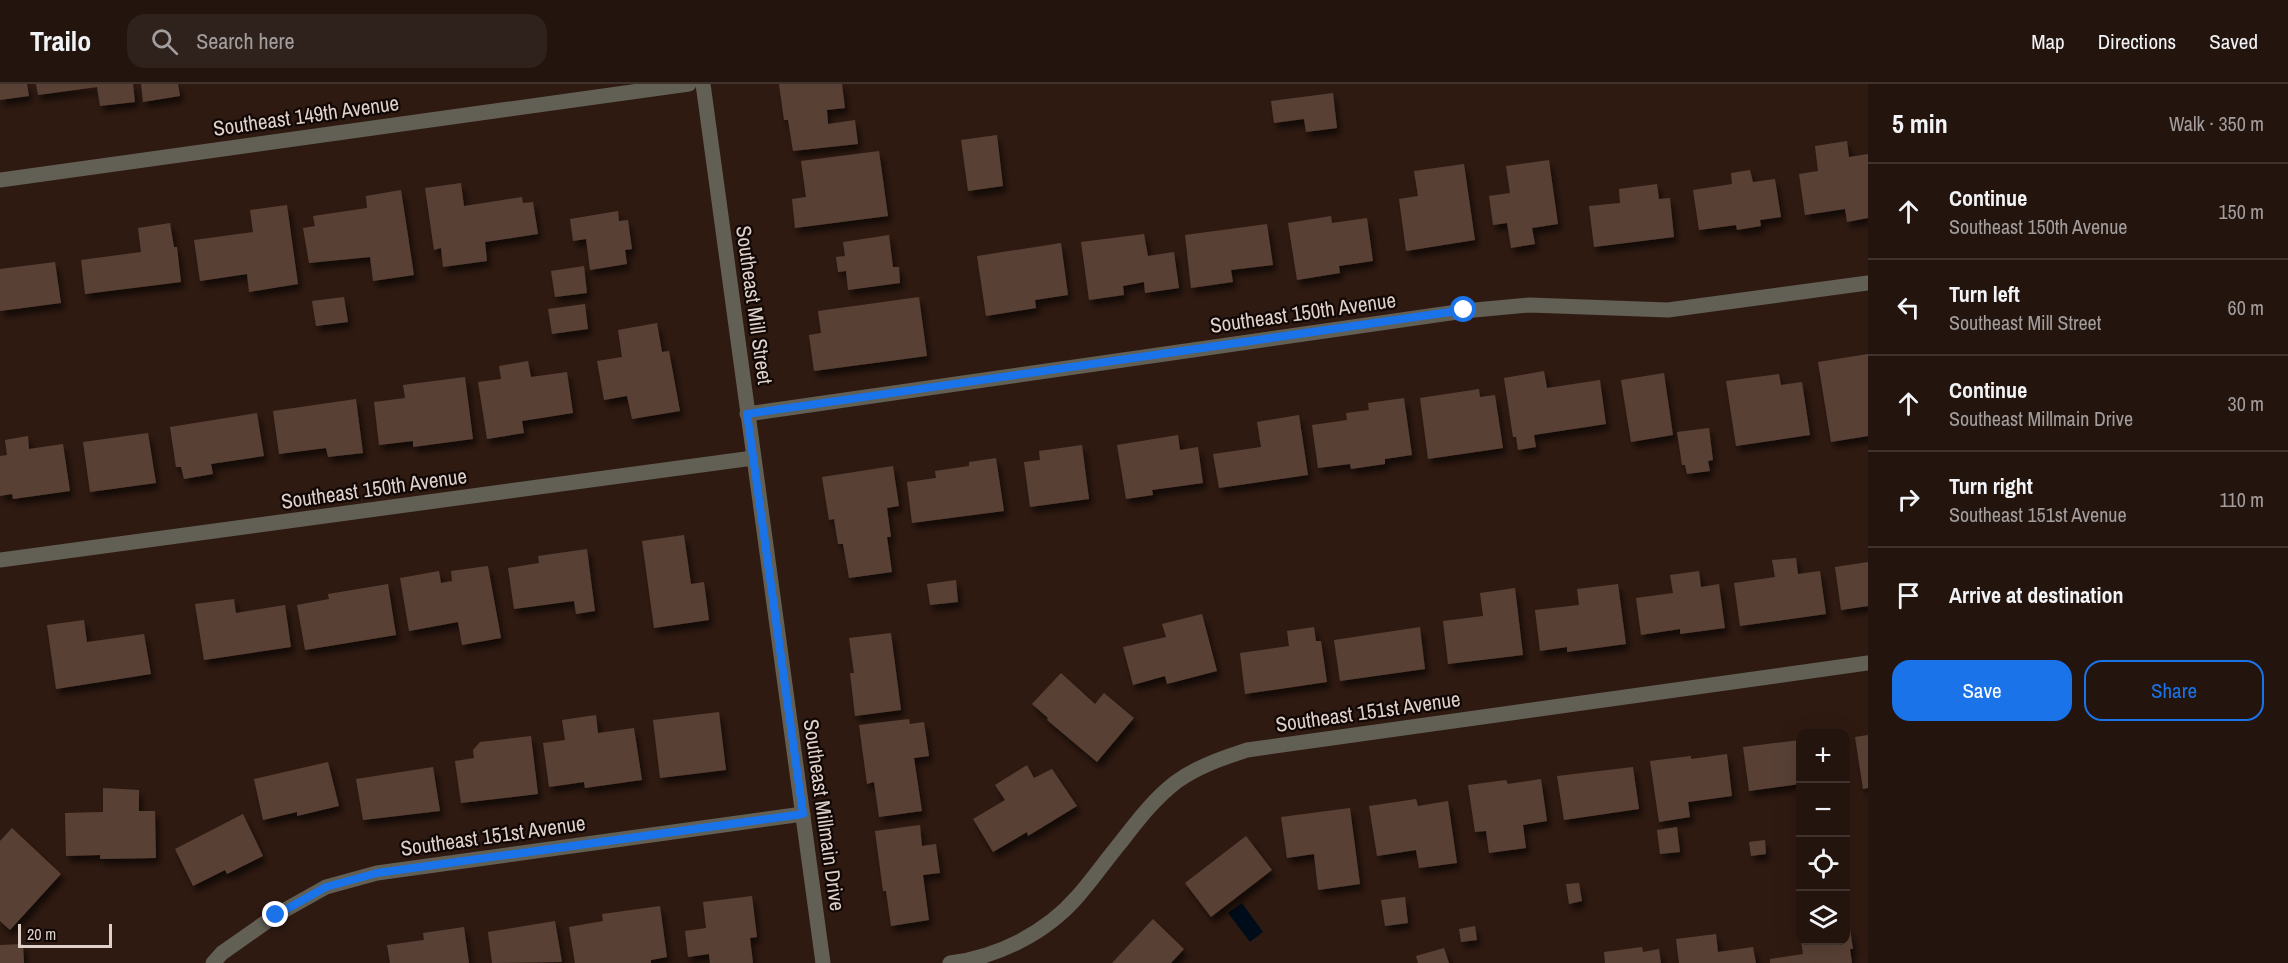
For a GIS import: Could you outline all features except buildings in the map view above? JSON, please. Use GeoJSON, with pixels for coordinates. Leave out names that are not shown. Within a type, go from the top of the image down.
{"type":"FeatureCollection","features":[{"type":"Feature","properties":{"kind":"street","name":"Southeast 149th Avenue"},"geometry":{"type":"LineString","coordinates":[[0,180],[689,84]]}},
{"type":"Feature","properties":{"kind":"street","name":"Southeast Mill Street"},"geometry":{"type":"LineString","coordinates":[[703,84],[783,673]]}},
{"type":"Feature","properties":{"kind":"street","name":"Southeast 150th Avenue"},"geometry":{"type":"LineString","coordinates":[[747,414],[1464,310],[1529,305],[1668,310],[1868,283]]}},
{"type":"Feature","properties":{"kind":"street","name":"Southeast 150th Avenue"},"geometry":{"type":"LineString","coordinates":[[0,560],[753,458]]}},
{"type":"Feature","properties":{"kind":"street","name":"Southeast 151st Avenue"},"geometry":{"type":"LineString","coordinates":[[950,963],[967,961],[1026,939],[1057,916],[1077,898],[1150,805],[1177,781],[1212,761],[1247,750],[1868,663]]}},
{"type":"Feature","properties":{"kind":"street","name":"Southeast Millmain Drive"},"geometry":{"type":"LineString","coordinates":[[783,673],[823,963]]}},
{"type":"Feature","properties":{"kind":"street","name":"Southeast 151st Avenue"},"geometry":{"type":"LineString","coordinates":[[213,963],[222,953],[276,915],[326,887],[377,873],[803,814]]}},
{"type":"Feature","properties":{"kind":"water"},"geometry":{"type":"Polygon","coordinates":[[[1242,903],[1263,932],[1250,942],[1228,913],[1242,903]]]}},
{"type":"Feature","properties":{"kind":"route"},"geometry":{"type":"LineString","coordinates":[[276,915],[326,887],[377,873],[803,814],[747,414],[1464,310]]}}]}
